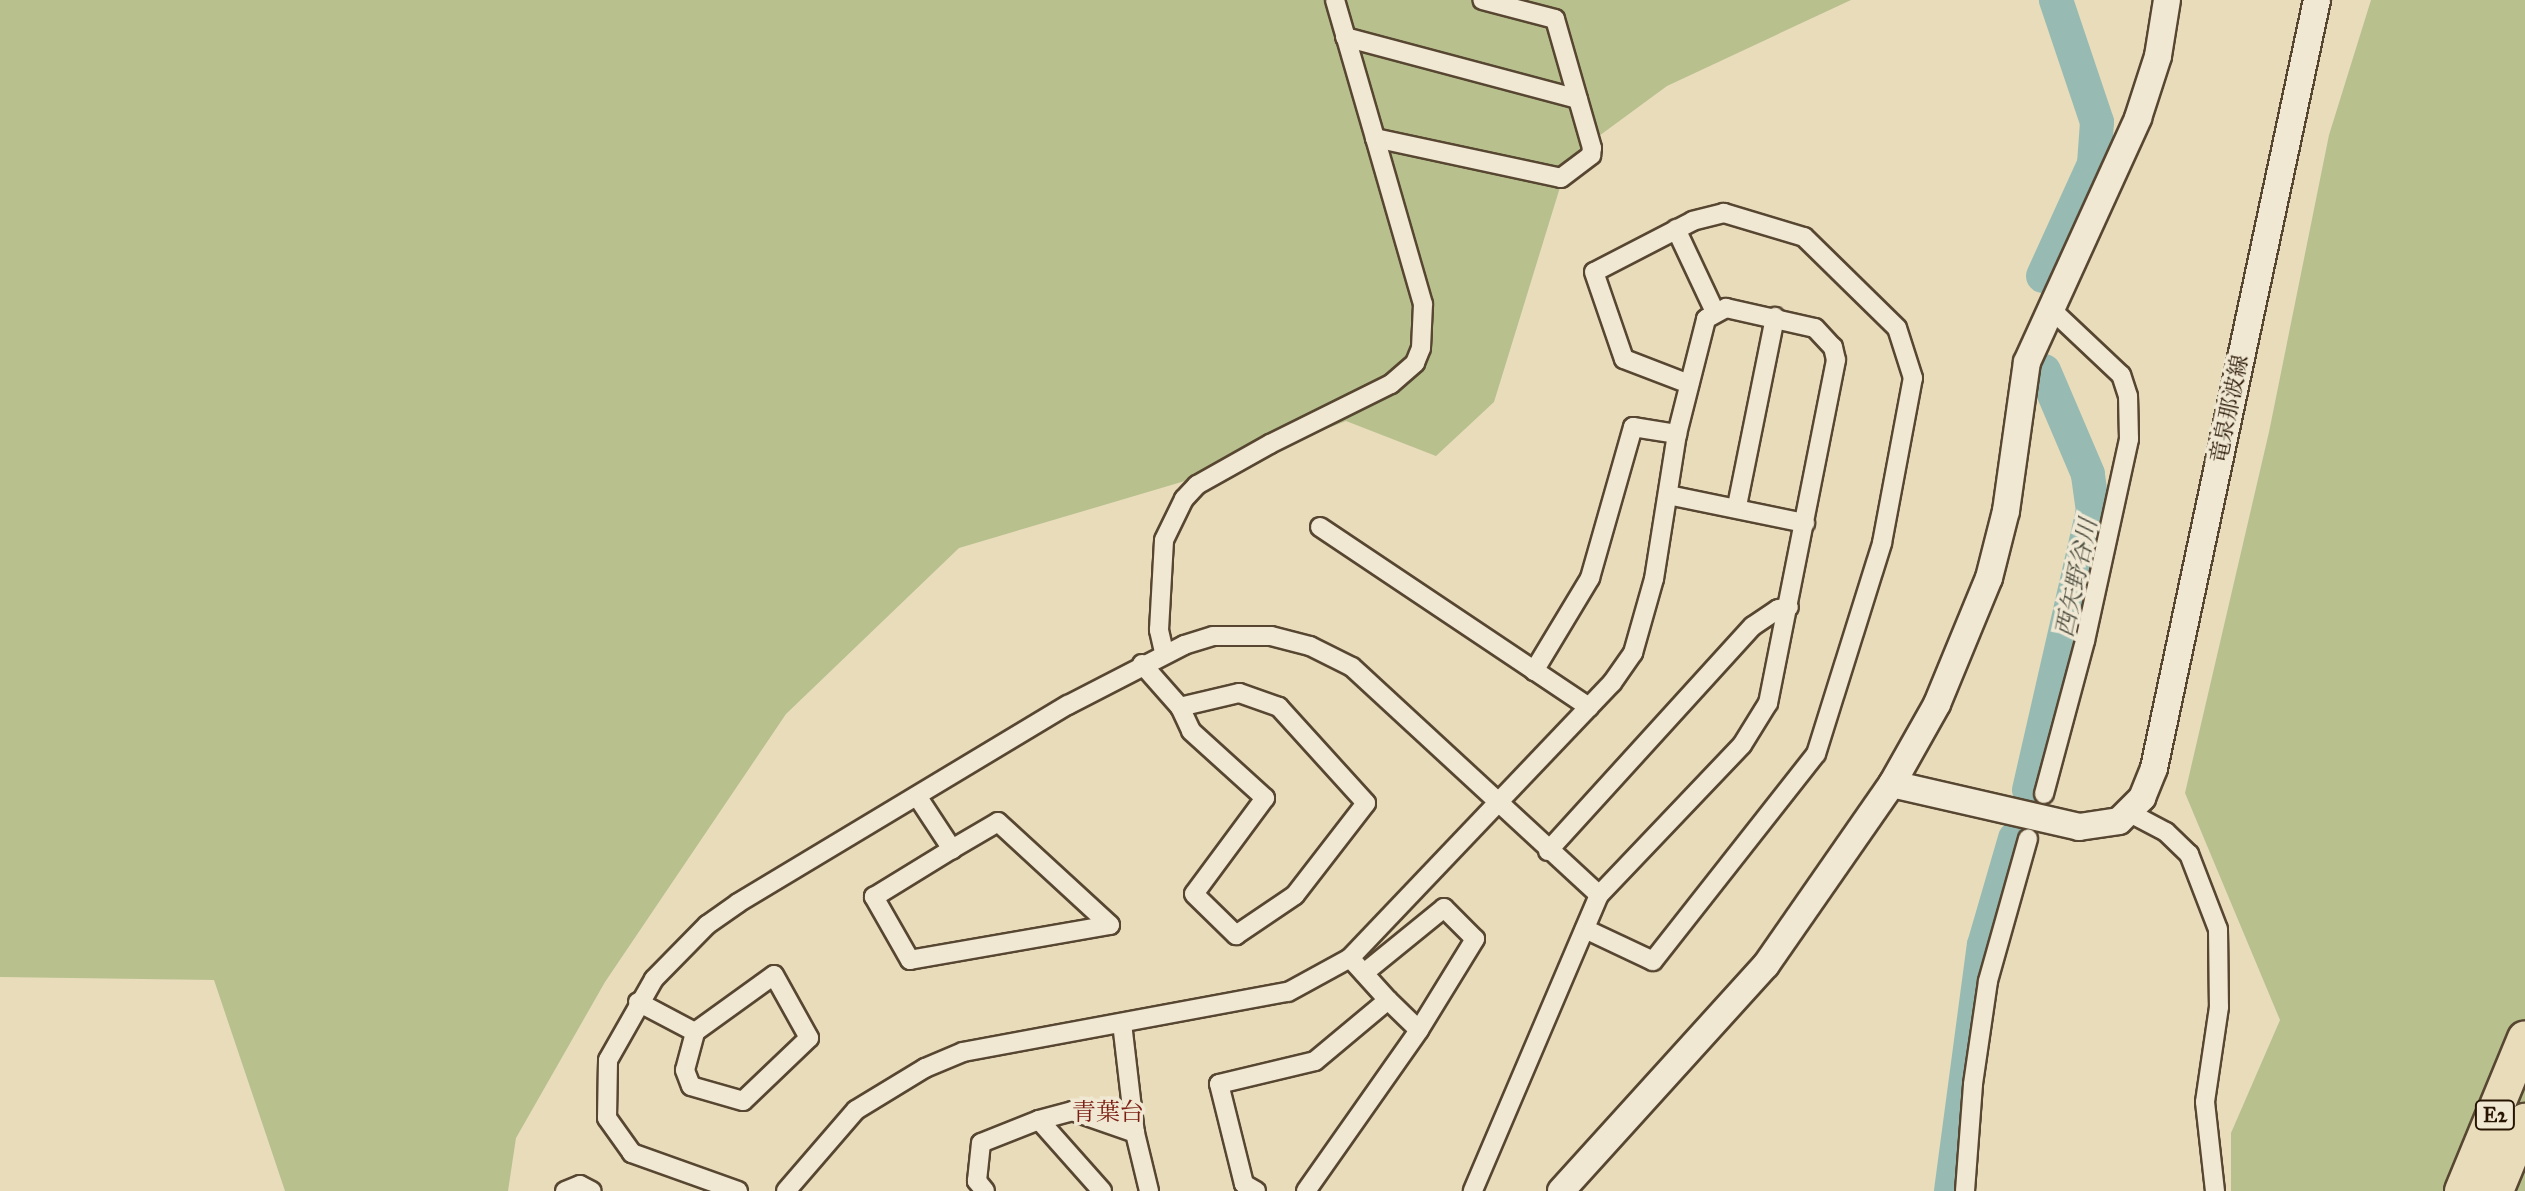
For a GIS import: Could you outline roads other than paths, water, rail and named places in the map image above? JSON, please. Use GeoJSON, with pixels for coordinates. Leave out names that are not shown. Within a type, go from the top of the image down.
{"type":"FeatureCollection","features":[{"type":"Feature","properties":{"kind":"highway","name":"E2"},"geometry":{"type":"LineString","coordinates":[[2462,1191],[2525,1038]]}},
{"type":"Feature","properties":{"kind":"highway","name":"E2"},"geometry":{"type":"LineString","coordinates":[[2496,1191],[2525,1121]]}},
{"type":"Feature","properties":{"kind":"street"},"geometry":{"type":"LineString","coordinates":[[1164,652],[1159,630],[1164,540],[1184,499],[1197,485],[1270,444],[1391,384],[1415,363],[1421,348],[1423,304],[1335,0]]}},
{"type":"Feature","properties":{"kind":"street"},"geometry":{"type":"LineString","coordinates":[[1375,138],[1561,178],[1591,155],[1555,19],[1482,0]]}},
{"type":"Feature","properties":{"kind":"street"},"geometry":{"type":"LineString","coordinates":[[1561,1191],[1766,965],[1892,784],[1937,704],[1989,578],[2006,511],[2022,382],[2050,308],[2138,118],[2158,56],[2167,0]]}},
{"type":"Feature","properties":{"kind":"street","name":"竜泉那波線"},"geometry":{"type":"LineString","coordinates":[[2130,813],[2154,768],[2317,0]]}},
{"type":"Feature","properties":{"kind":"street"},"geometry":{"type":"LineString","coordinates":[[1345,37],[1578,99]]}},
{"type":"Feature","properties":{"kind":"street"},"geometry":{"type":"LineString","coordinates":[[1585,929],[1653,961],[1816,754],[1861,621],[1912,390],[1909,357],[1897,328],[1804,237],[1724,213],[1676,229],[1597,267],[1594,281],[1624,359],[1689,384]]}},
{"type":"Feature","properties":{"kind":"street"},"geometry":{"type":"LineString","coordinates":[[1676,229],[1715,312]]}},
{"type":"Feature","properties":{"kind":"street"},"geometry":{"type":"LineString","coordinates":[[786,1191],[856,1110],[925,1068],[963,1052],[1288,992],[1350,958],[1496,801],[1589,707],[1633,653],[1654,579],[1677,434],[1700,333],[1715,312],[1726,308],[1815,328],[1833,347],[1836,360],[1774,685],[1756,724],[1599,895],[1473,1191]]}},
{"type":"Feature","properties":{"kind":"street"},"geometry":{"type":"LineString","coordinates":[[2044,794],[2103,567],[2130,428],[2128,396],[2121,375],[2050,308]]}},
{"type":"Feature","properties":{"kind":"street"},"geometry":{"type":"LineString","coordinates":[[1737,506],[1775,317]]}},
{"type":"Feature","properties":{"kind":"street"},"geometry":{"type":"LineString","coordinates":[[1534,671],[1590,578],[1633,427],[1677,434]]}},
{"type":"Feature","properties":{"kind":"street"},"geometry":{"type":"LineString","coordinates":[[1668,495],[1737,506],[1805,523]]}},
{"type":"Feature","properties":{"kind":"street"},"geometry":{"type":"LineString","coordinates":[[1320,527],[1589,707]]}},
{"type":"Feature","properties":{"kind":"street"},"geometry":{"type":"LineString","coordinates":[[1548,851],[1753,626],[1778,609],[1789,607]]}},
{"type":"Feature","properties":{"kind":"street"},"geometry":{"type":"LineString","coordinates":[[738,1191],[632,1153],[607,1118],[608,1060],[638,1002],[707,925],[917,796],[1164,652],[1213,636],[1241,634],[1310,646],[1352,667],[1599,895]]}},
{"type":"Feature","properties":{"kind":"street"},"geometry":{"type":"LineString","coordinates":[[1142,664],[1180,707],[1191,731],[1265,798],[1194,894],[1236,935],[1295,895],[1366,803],[1279,707],[1239,693],[1180,707]]}},
{"type":"Feature","properties":{"kind":"street"},"geometry":{"type":"LineString","coordinates":[[1892,784],[2079,827],[2106,826],[2130,813],[2166,832],[2189,854],[2218,929],[2219,1007],[2205,1102],[2215,1191]]}},
{"type":"Feature","properties":{"kind":"street"},"geometry":{"type":"LineString","coordinates":[[917,796],[952,849]]}},
{"type":"Feature","properties":{"kind":"street"},"geometry":{"type":"LineString","coordinates":[[998,822],[1110,925],[910,960],[874,897],[952,849],[998,822]]}},
{"type":"Feature","properties":{"kind":"street"},"geometry":{"type":"LineString","coordinates":[[1965,1191],[1973,1084],[1988,981],[2028,839]]}},
{"type":"Feature","properties":{"kind":"street"},"geometry":{"type":"LineString","coordinates":[[1306,1191],[1419,1030],[1475,939],[1444,908],[1364,973]]}},
{"type":"Feature","properties":{"kind":"street"},"geometry":{"type":"LineString","coordinates":[[1350,958],[1419,1030]]}},
{"type":"Feature","properties":{"kind":"street"},"geometry":{"type":"LineString","coordinates":[[774,975],[809,1038],[743,1101],[691,1086],[685,1070],[695,1032],[774,975]]}},
{"type":"Feature","properties":{"kind":"street"},"geometry":{"type":"LineString","coordinates":[[1256,1191],[1244,1184],[1219,1084],[1315,1061],[1388,1000]]}},
{"type":"Feature","properties":{"kind":"street"},"geometry":{"type":"LineString","coordinates":[[638,1002],[695,1032]]}},
{"type":"Feature","properties":{"kind":"street"},"geometry":{"type":"LineString","coordinates":[[1122,1023],[1135,1133],[1149,1191]]}},
{"type":"Feature","properties":{"kind":"street"},"geometry":{"type":"LineString","coordinates":[[985,1191],[977,1181],[981,1143],[1039,1120],[1072,1111],[1135,1133]]}},
{"type":"Feature","properties":{"kind":"street"},"geometry":{"type":"LineString","coordinates":[[1039,1120],[1102,1191]]}},
{"type":"Feature","properties":{"kind":"street"},"geometry":{"type":"LineString","coordinates":[[565,1191],[580,1185],[592,1191]]}},
{"type":"Feature","properties":{"kind":"waterway","name":"西矢野谷川"},"geometry":{"type":"LineString","coordinates":[[2043,276],[2094,164],[2097,122],[2056,0]]}},
{"type":"Feature","properties":{"kind":"waterway","name":"西矢野谷川"},"geometry":{"type":"LineString","coordinates":[[2029,790],[2093,511],[2088,474],[2044,371]]}},
{"type":"Feature","properties":{"kind":"waterway","name":"西矢野谷川"},"geometry":{"type":"LineString","coordinates":[[1951,1191],[1984,945],[2015,838]]}},
{"type":"Feature","properties":{"kind":"district","name":"青葉台"},"geometry":{"type":"Point","coordinates":[1108,1113]}}]}
